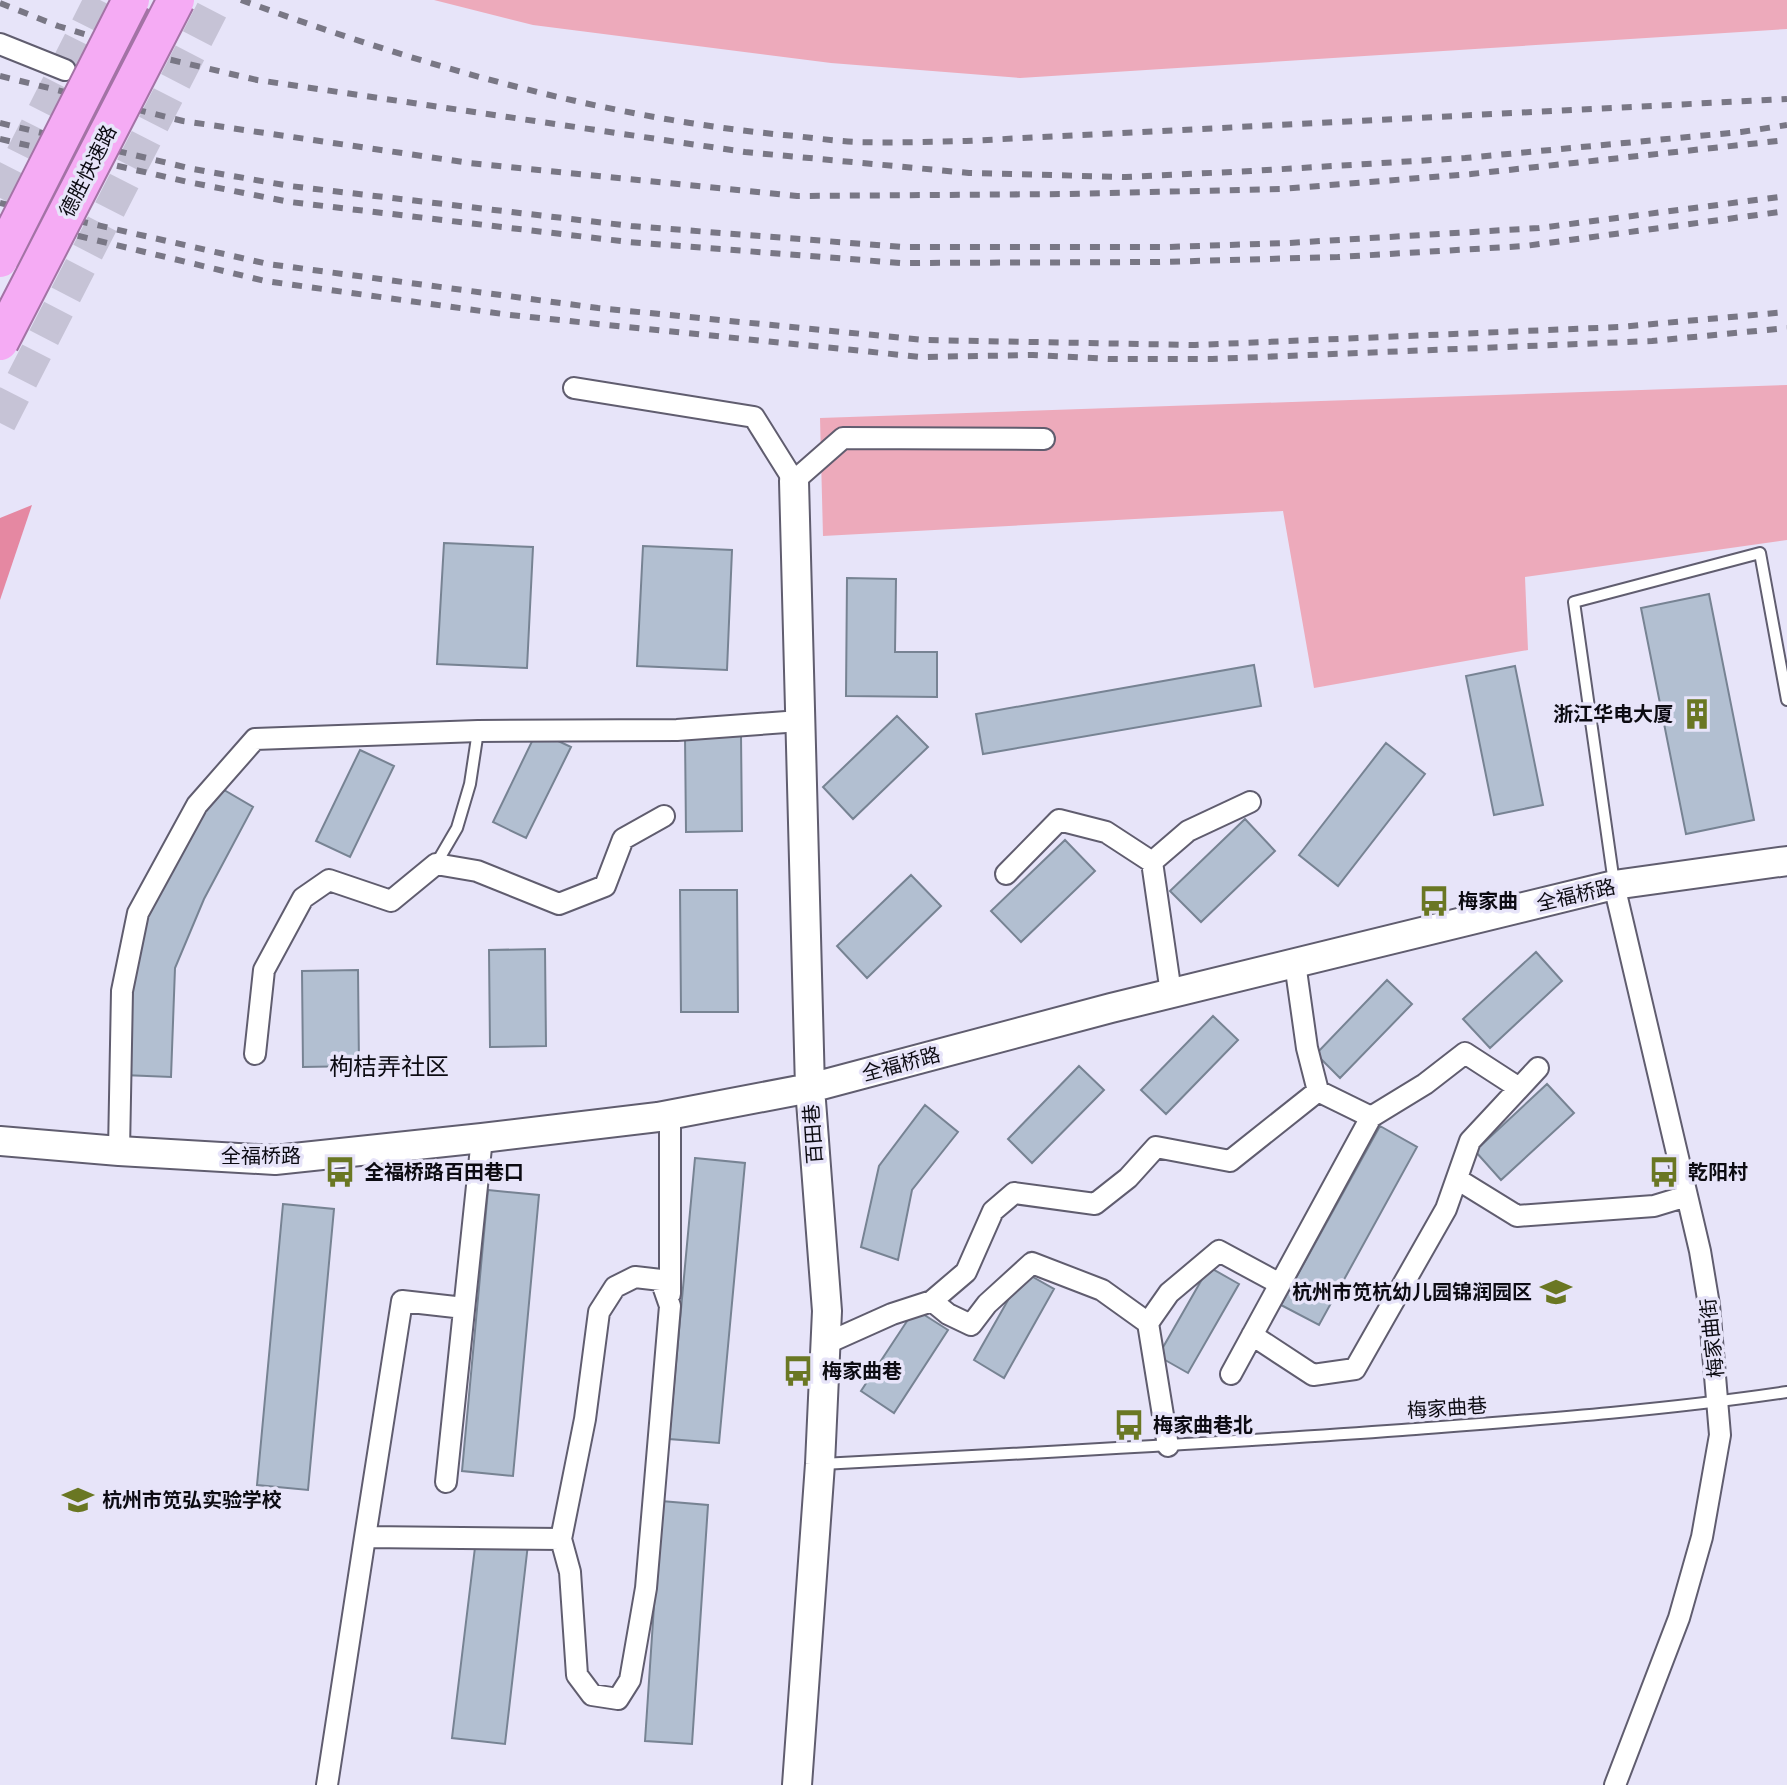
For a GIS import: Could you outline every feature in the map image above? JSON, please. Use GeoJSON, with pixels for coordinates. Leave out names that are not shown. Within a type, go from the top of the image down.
{"type":"FeatureCollection","features":[{"type":"Feature","properties":{"kind":"highway","name":"德胜快速路"},"geometry":{"type":"LineString","coordinates":[[0,259],[131,0]]}},
{"type":"Feature","properties":{"kind":"highway","name":"德胜快速路"},"geometry":{"type":"LineString","coordinates":[[0,342],[176,0]]}},
{"type":"Feature","properties":{"kind":"street"},"geometry":{"type":"LineString","coordinates":[[0,44],[65,70]]}},
{"type":"Feature","properties":{"kind":"street"},"geometry":{"type":"LineString","coordinates":[[574,388],[754,417],[794,481],[843,438],[1044,439]]}},
{"type":"Feature","properties":{"kind":"street","name":"百田巷"},"geometry":{"type":"LineString","coordinates":[[794,481],[810,1088],[827,1311],[820,1464],[797,1785]]}},
{"type":"Feature","properties":{"kind":"street"},"geometry":{"type":"LineString","coordinates":[[119,1151],[122,991],[138,913],[197,805],[255,739],[478,731],[677,730],[800,721]]}},
{"type":"Feature","properties":{"kind":"street"},"geometry":{"type":"LineString","coordinates":[[1152,862],[1188,831],[1250,802]]}},
{"type":"Feature","properties":{"kind":"street"},"geometry":{"type":"LineString","coordinates":[[255,1054],[264,970],[303,898],[329,880],[391,901],[436,864],[477,871],[559,904],[605,886],[623,839],[664,816]]}},
{"type":"Feature","properties":{"kind":"street"},"geometry":{"type":"LineString","coordinates":[[1006,874],[1059,820],[1106,832],[1152,862],[1171,993]]}},
{"type":"Feature","properties":{"kind":"street","name":"全福桥路"},"geometry":{"type":"LineString","coordinates":[[0,1141],[275,1160],[670,1115],[810,1088],[1171,993],[1614,885],[1787,861]]}},
{"type":"Feature","properties":{"kind":"street","name":"梅家曲街"},"geometry":{"type":"LineString","coordinates":[[1614,885],[1687,1196],[1709,1305],[1720,1435],[1694,1568],[1679,1618],[1615,1785]]}},
{"type":"Feature","properties":{"kind":"street"},"geometry":{"type":"LineString","coordinates":[[1295,963],[1307,1048],[1318,1091],[1371,1117]]}},
{"type":"Feature","properties":{"kind":"street"},"geometry":{"type":"LineString","coordinates":[[1231,1374],[1371,1117],[1425,1084],[1465,1053],[1519,1088]]}},
{"type":"Feature","properties":{"kind":"street"},"geometry":{"type":"LineString","coordinates":[[1252,1335],[1313,1375],[1355,1369],[1446,1209],[1470,1141],[1538,1068]]}},
{"type":"Feature","properties":{"kind":"street"},"geometry":{"type":"LineString","coordinates":[[825,1344],[892,1314],[932,1301],[966,1272],[993,1211],[1014,1193],[1095,1204],[1128,1178],[1156,1147],[1230,1161],[1318,1091]]}},
{"type":"Feature","properties":{"kind":"street"},"geometry":{"type":"LineString","coordinates":[[670,1115],[670,1306],[646,1588],[630,1680],[618,1699],[592,1695],[577,1675],[570,1572],[561,1539],[585,1419],[599,1312],[615,1287],[635,1277],[661,1280],[670,1306]]}},
{"type":"Feature","properties":{"kind":"street"},"geometry":{"type":"LineString","coordinates":[[446,1482],[482,1138]]}},
{"type":"Feature","properties":{"kind":"street"},"geometry":{"type":"LineString","coordinates":[[1457,1179],[1517,1216],[1654,1206],[1687,1196]]}},
{"type":"Feature","properties":{"kind":"street"},"geometry":{"type":"LineString","coordinates":[[1168,1446],[1148,1323],[1169,1293],[1219,1251],[1280,1284]]}},
{"type":"Feature","properties":{"kind":"street"},"geometry":{"type":"LineString","coordinates":[[932,1301],[948,1314],[971,1325],[987,1304],[1032,1263],[1102,1290],[1148,1323]]}},
{"type":"Feature","properties":{"kind":"street"},"geometry":{"type":"LineString","coordinates":[[327,1785],[402,1301],[464,1308]]}},
{"type":"Feature","properties":{"kind":"street"},"geometry":{"type":"LineString","coordinates":[[365,1537],[561,1539]]}},
{"type":"Feature","properties":{"kind":"lane"},"geometry":{"type":"LineString","coordinates":[[1614,885],[1574,602],[1760,553],[1787,700]]}},
{"type":"Feature","properties":{"kind":"lane"},"geometry":{"type":"LineString","coordinates":[[436,864],[457,828],[470,784],[478,731]]}},
{"type":"Feature","properties":{"kind":"lane","name":"梅家曲巷"},"geometry":{"type":"LineString","coordinates":[[820,1464],[1168,1446],[1521,1421],[1718,1402],[1787,1392]]}},
{"type":"Feature","properties":{"kind":"shaded area"},"geometry":{"type":"Polygon","coordinates":[[[434,0],[1787,0],[1787,29],[1020,78],[831,63],[533,25],[434,0]]]}},
{"type":"Feature","properties":{"kind":"shaded area"},"geometry":{"type":"Polygon","coordinates":[[[1787,385],[1787,540],[1525,577],[1528,650],[1314,688],[1283,511],[823,536],[820,418],[1787,385]]]}},
{"type":"Feature","properties":{"kind":"shaded area"},"geometry":{"type":"Polygon","coordinates":[[[32,505],[0,600],[0,518],[32,505]]]}},
{"type":"Feature","properties":{"kind":"building"},"geometry":{"type":"Polygon","coordinates":[[[444,543],[533,547],[527,668],[437,664],[444,543]]]}},
{"type":"Feature","properties":{"kind":"building"},"geometry":{"type":"Polygon","coordinates":[[[643,546],[732,550],[727,670],[637,666],[643,546]]]}},
{"type":"Feature","properties":{"kind":"building"},"geometry":{"type":"Polygon","coordinates":[[[847,578],[896,579],[895,652],[937,652],[937,697],[846,696],[847,578]]]}},
{"type":"Feature","properties":{"kind":"building","name":"浙江华电大厦"},"geometry":{"type":"Polygon","coordinates":[[[1709,594],[1754,820],[1686,834],[1641,608],[1709,594]]]}},
{"type":"Feature","properties":{"kind":"building"},"geometry":{"type":"Polygon","coordinates":[[[1254,665],[1261,706],[983,754],[976,714],[1254,665]]]}},
{"type":"Feature","properties":{"kind":"building"},"geometry":{"type":"Polygon","coordinates":[[[1515,666],[1543,805],[1494,815],[1466,676],[1515,666]]]}},
{"type":"Feature","properties":{"kind":"building"},"geometry":{"type":"Polygon","coordinates":[[[897,716],[928,747],[853,819],[823,787],[897,716]]]}},
{"type":"Feature","properties":{"kind":"building"},"geometry":{"type":"Polygon","coordinates":[[[537,731],[571,747],[526,838],[493,822],[537,731]]]}},
{"type":"Feature","properties":{"kind":"building"},"geometry":{"type":"Polygon","coordinates":[[[741,735],[742,831],[686,832],[685,736],[741,735]]]}},
{"type":"Feature","properties":{"kind":"building"},"geometry":{"type":"Polygon","coordinates":[[[1386,743],[1425,774],[1338,886],[1299,855],[1386,743]]]}},
{"type":"Feature","properties":{"kind":"building"},"geometry":{"type":"Polygon","coordinates":[[[360,750],[394,766],[350,857],[316,841],[360,750]]]}},
{"type":"Feature","properties":{"kind":"building"},"geometry":{"type":"Polygon","coordinates":[[[219,787],[253,807],[204,899],[175,968],[171,1077],[123,1075],[128,1004],[143,922],[219,787]]]}},
{"type":"Feature","properties":{"kind":"building"},"geometry":{"type":"Polygon","coordinates":[[[1245,819],[1275,851],[1201,922],[1170,891],[1245,819]]]}},
{"type":"Feature","properties":{"kind":"building"},"geometry":{"type":"Polygon","coordinates":[[[1065,840],[1095,871],[1021,942],[991,911],[1065,840]]]}},
{"type":"Feature","properties":{"kind":"building"},"geometry":{"type":"Polygon","coordinates":[[[911,875],[941,906],[867,978],[837,946],[911,875]]]}},
{"type":"Feature","properties":{"kind":"building"},"geometry":{"type":"Polygon","coordinates":[[[680,890],[737,890],[738,1012],[681,1012],[680,890]]]}},
{"type":"Feature","properties":{"kind":"building"},"geometry":{"type":"Polygon","coordinates":[[[545,949],[546,1046],[490,1047],[489,950],[545,949]]]}},
{"type":"Feature","properties":{"kind":"building"},"geometry":{"type":"Polygon","coordinates":[[[1536,952],[1562,981],[1490,1048],[1463,1019],[1536,952]]]}},
{"type":"Feature","properties":{"kind":"building"},"geometry":{"type":"Polygon","coordinates":[[[358,970],[359,1066],[303,1067],[302,971],[358,970]]]}},
{"type":"Feature","properties":{"kind":"building"},"geometry":{"type":"Polygon","coordinates":[[[1387,980],[1412,1004],[1340,1078],[1316,1054],[1387,980]]]}},
{"type":"Feature","properties":{"kind":"building"},"geometry":{"type":"Polygon","coordinates":[[[1213,1016],[1238,1040],[1166,1114],[1141,1090],[1213,1016]]]}},
{"type":"Feature","properties":{"kind":"building"},"geometry":{"type":"Polygon","coordinates":[[[1079,1066],[1104,1090],[1032,1163],[1008,1139],[1079,1066]]]}},
{"type":"Feature","properties":{"kind":"building"},"geometry":{"type":"Polygon","coordinates":[[[1547,1084],[1574,1113],[1501,1180],[1475,1151],[1547,1084]]]}},
{"type":"Feature","properties":{"kind":"building"},"geometry":{"type":"Polygon","coordinates":[[[925,1105],[958,1132],[912,1190],[898,1260],[861,1247],[879,1166],[925,1105]]]}},
{"type":"Feature","properties":{"kind":"building"},"geometry":{"type":"Polygon","coordinates":[[[1380,1126],[1417,1147],[1319,1325],[1281,1305],[1380,1126]]]}},
{"type":"Feature","properties":{"kind":"building"},"geometry":{"type":"Polygon","coordinates":[[[695,1158],[745,1163],[719,1443],[669,1439],[695,1158]]]}},
{"type":"Feature","properties":{"kind":"building"},"geometry":{"type":"Polygon","coordinates":[[[488,1190],[539,1195],[513,1476],[462,1471],[488,1190]]]}},
{"type":"Feature","properties":{"kind":"building"},"geometry":{"type":"Polygon","coordinates":[[[283,1204],[334,1209],[308,1490],[257,1485],[283,1204]]]}},
{"type":"Feature","properties":{"kind":"building"},"geometry":{"type":"Polygon","coordinates":[[[1209,1267],[1239,1284],[1188,1373],[1158,1356],[1209,1267]]]}},
{"type":"Feature","properties":{"kind":"building"},"geometry":{"type":"Polygon","coordinates":[[[1024,1272],[1054,1289],[1004,1378],[974,1360],[1024,1272]]]}},
{"type":"Feature","properties":{"kind":"building"},"geometry":{"type":"Polygon","coordinates":[[[915,1309],[948,1330],[894,1413],[861,1391],[915,1309]]]}},
{"type":"Feature","properties":{"kind":"building"},"geometry":{"type":"Polygon","coordinates":[[[661,1501],[708,1505],[692,1744],[645,1741],[661,1501]]]}},
{"type":"Feature","properties":{"kind":"building"},"geometry":{"type":"Polygon","coordinates":[[[476,1539],[528,1544],[505,1744],[452,1738],[476,1539]]]}},
{"type":"Feature","properties":{"kind":"tunnel"},"geometry":{"type":"LineString","coordinates":[[0,198],[100,0]]}},
{"type":"Feature","properties":{"kind":"tunnel"},"geometry":{"type":"LineString","coordinates":[[0,423],[217,0]]}},
{"type":"Feature","properties":{"kind":"railway"},"geometry":{"type":"LineString","coordinates":[[241,0],[374,46],[577,101],[714,127],[848,141],[966,141],[1787,99]]}},
{"type":"Feature","properties":{"kind":"railway"},"geometry":{"type":"LineString","coordinates":[[0,3],[58,26],[163,58],[257,80],[745,152],[969,173],[1126,177],[1251,171],[1465,158],[1787,125]]}},
{"type":"Feature","properties":{"kind":"railway"},"geometry":{"type":"LineString","coordinates":[[0,76],[183,121],[470,163],[797,196],[1280,189],[1471,174],[1787,140]]}},
{"type":"Feature","properties":{"kind":"railway"},"geometry":{"type":"LineString","coordinates":[[0,123],[193,169],[290,186],[631,226],[903,247],[1167,247],[1288,243],[1539,228],[1787,196]]}},
{"type":"Feature","properties":{"kind":"railway"},"geometry":{"type":"LineString","coordinates":[[0,139],[290,202],[629,242],[901,263],[1159,262],[1338,257],[1525,246],[1787,211]]}},
{"type":"Feature","properties":{"kind":"railway"},"geometry":{"type":"LineString","coordinates":[[0,203],[268,264],[598,308],[924,340],[1195,345],[1619,327],[1787,312]]}},
{"type":"Feature","properties":{"kind":"railway"},"geometry":{"type":"LineString","coordinates":[[0,217],[265,281],[510,315],[921,357],[1033,355],[1212,359],[1652,341],[1787,328]]}},
{"type":"Feature","properties":{"kind":"place","name":"浙江华电大厦"},"geometry":{"type":"Point","coordinates":[1697,714]}},
{"type":"Feature","properties":{"kind":"place","name":"梅家曲"},"geometry":{"type":"Point","coordinates":[1434,901]}},
{"type":"Feature","properties":{"kind":"place","name":"全福桥路百田巷口"},"geometry":{"type":"Point","coordinates":[340,1172]}},
{"type":"Feature","properties":{"kind":"place","name":"乾阳村"},"geometry":{"type":"Point","coordinates":[1664,1172]}},
{"type":"Feature","properties":{"kind":"place","name":"杭州市笕杭幼儿园锦润园区"},"geometry":{"type":"Point","coordinates":[1556,1292]}},
{"type":"Feature","properties":{"kind":"place","name":"梅家曲巷"},"geometry":{"type":"Point","coordinates":[798,1371]}},
{"type":"Feature","properties":{"kind":"place","name":"梅家曲巷北"},"geometry":{"type":"Point","coordinates":[1129,1425]}},
{"type":"Feature","properties":{"kind":"place","name":"杭州市笕弘实验学校"},"geometry":{"type":"Point","coordinates":[78,1500]}},
{"type":"Feature","properties":{"kind":"district","name":"枸桔弄社区"},"geometry":{"type":"Point","coordinates":[389,1067]}}]}
